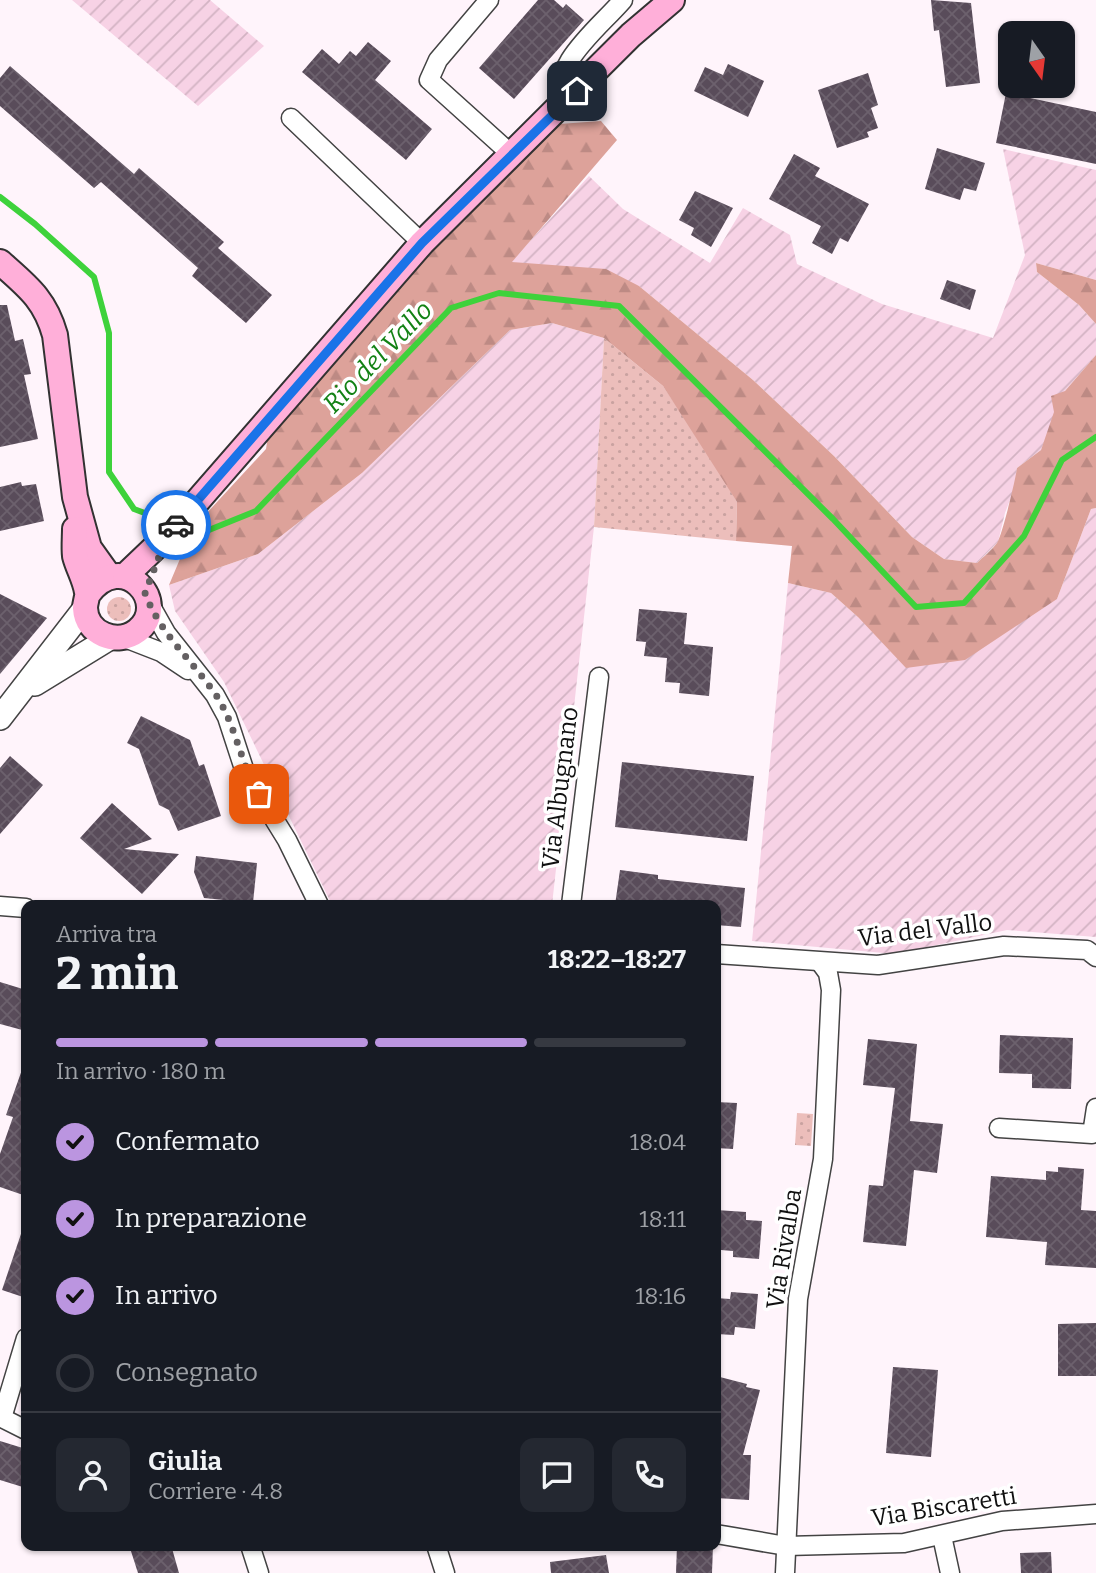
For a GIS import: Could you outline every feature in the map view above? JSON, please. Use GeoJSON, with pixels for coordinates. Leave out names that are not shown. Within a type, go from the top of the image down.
{"type":"FeatureCollection","features":[{"type":"Feature","properties":{"kind":"main road"},"geometry":{"type":"LineString","coordinates":[[87,601],[96,583],[117,576],[151,558],[189,509],[422,243],[640,27],[672,0]]}},
{"type":"Feature","properties":{"kind":"main road"},"geometry":{"type":"LineString","coordinates":[[0,262],[35,293],[49,313],[55,335],[75,497],[75,554],[87,601],[89,621],[97,632],[117,638],[139,630],[147,617],[151,558]]}},
{"type":"Feature","properties":{"kind":"main road"},"geometry":{"type":"LineString","coordinates":[[75,497],[89,548],[117,576],[137,582],[147,597]]}},
{"type":"Feature","properties":{"kind":"street"},"geometry":{"type":"LineString","coordinates":[[489,0],[439,60],[429,80],[511,154]]}},
{"type":"Feature","properties":{"kind":"street"},"geometry":{"type":"LineString","coordinates":[[559,109],[556,90],[564,66],[623,0]]}},
{"type":"Feature","properties":{"kind":"street"},"geometry":{"type":"LineString","coordinates":[[291,118],[422,243]]}},
{"type":"Feature","properties":{"kind":"street"},"geometry":{"type":"LineString","coordinates":[[147,597],[166,633],[215,695],[227,717],[245,772],[287,840],[317,900]]}},
{"type":"Feature","properties":{"kind":"street"},"geometry":{"type":"LineString","coordinates":[[0,718],[23,692],[87,601]]}},
{"type":"Feature","properties":{"kind":"street"},"geometry":{"type":"LineString","coordinates":[[23,692],[117,638],[161,652],[200,677]]}},
{"type":"Feature","properties":{"kind":"street","name":"Via Albugnano"},"geometry":{"type":"LineString","coordinates":[[571,900],[599,677]]}},
{"type":"Feature","properties":{"kind":"street"},"geometry":{"type":"LineString","coordinates":[[0,906],[21,908]]}},
{"type":"Feature","properties":{"kind":"street","name":"Via del Vallo"},"geometry":{"type":"LineString","coordinates":[[721,954],[878,965],[1003,946],[1087,950],[1096,957]]}},
{"type":"Feature","properties":{"kind":"street","name":"Via Rivalba"},"geometry":{"type":"LineString","coordinates":[[785,1573],[798,1299],[805,1252],[818,1198],[827,1093],[831,990],[828,973],[820,962]]}},
{"type":"Feature","properties":{"kind":"street"},"geometry":{"type":"LineString","coordinates":[[999,1128],[1092,1134],[1096,1108]]}},
{"type":"Feature","properties":{"kind":"street"},"geometry":{"type":"LineString","coordinates":[[21,1354],[1,1417],[21,1427]]}},
{"type":"Feature","properties":{"kind":"street","name":"Via Biscaretti"},"geometry":{"type":"LineString","coordinates":[[721,1535],[786,1546],[904,1543],[1002,1521],[1096,1514]]}},
{"type":"Feature","properties":{"kind":"street"},"geometry":{"type":"LineString","coordinates":[[942,1536],[950,1573]]}},
{"type":"Feature","properties":{"kind":"street"},"geometry":{"type":"LineString","coordinates":[[252,1551],[259,1573]]}},
{"type":"Feature","properties":{"kind":"street"},"geometry":{"type":"LineString","coordinates":[[438,1551],[445,1573]]}},
{"type":"Feature","properties":{"kind":"shaded area"},"geometry":{"type":"Polygon","coordinates":[[[72,0],[210,0],[264,46],[198,106],[72,0]]]}},
{"type":"Feature","properties":{"kind":"shaded area"},"geometry":{"type":"Polygon","coordinates":[[[1003,149],[1096,170],[1096,280],[1036,263],[1037,272],[1079,305],[1096,324],[1096,355],[1065,391],[1041,450],[1017,468],[1016,484],[998,542],[977,563],[944,559],[912,537],[834,456],[753,380],[639,286],[511,262],[589,176],[623,209],[710,263],[743,208],[790,235],[797,264],[882,304],[993,338],[1025,255],[1003,149]]]}},
{"type":"Feature","properties":{"kind":"shaded area"},"geometry":{"type":"Polygon","coordinates":[[[552,323],[604,338],[594,527],[553,900],[330,900],[224,682],[175,611],[169,585],[258,554],[362,473],[510,330],[552,323]]]}},
{"type":"Feature","properties":{"kind":"shaded area"},"geometry":{"type":"Polygon","coordinates":[[[604,338],[663,386],[712,459],[737,502],[736,541],[594,527],[604,338]]]}},
{"type":"Feature","properties":{"kind":"shaded area"},"geometry":{"type":"Polygon","coordinates":[[[1096,508],[1096,937],[1007,930],[895,954],[752,941],[788,583],[831,593],[859,618],[1057,599],[1091,509],[1096,508]]]}},
{"type":"Feature","properties":{"kind":"shaded area"},"geometry":{"type":"Polygon","coordinates":[[[119,597],[127,601],[131,609],[127,617],[119,621],[111,617],[107,609],[111,601],[119,597]]]}},
{"type":"Feature","properties":{"kind":"shaded area"},"geometry":{"type":"Polygon","coordinates":[[[797,1113],[813,1114],[811,1146],[795,1145],[797,1113]]]}},
{"type":"Feature","properties":{"kind":"green space"},"geometry":{"type":"Polygon","coordinates":[[[601,121],[617,140],[512,262],[606,269],[639,286],[753,380],[834,456],[912,537],[944,559],[977,563],[997,543],[1017,468],[1041,450],[1054,412],[1051,396],[1065,391],[1096,355],[1096,508],[1091,509],[1057,599],[965,660],[906,668],[859,618],[831,593],[788,583],[792,546],[736,541],[737,502],[663,386],[604,338],[552,323],[510,330],[362,473],[258,554],[169,585],[193,528],[266,449],[269,430],[429,252],[559,124],[601,121]]]}},
{"type":"Feature","properties":{"kind":"green space"},"geometry":{"type":"Polygon","coordinates":[[[1036,263],[1096,280],[1096,324],[1079,305],[1037,272],[1036,263]]]}},
{"type":"Feature","properties":{"kind":"building"},"geometry":{"type":"Polygon","coordinates":[[[538,0],[554,0],[563,8],[566,4],[584,20],[514,99],[479,68],[538,0]]]}},
{"type":"Feature","properties":{"kind":"building"},"geometry":{"type":"Polygon","coordinates":[[[931,0],[971,3],[980,83],[946,87],[939,30],[934,31],[931,0]]]}},
{"type":"Feature","properties":{"kind":"building"},"geometry":{"type":"Polygon","coordinates":[[[368,42],[391,61],[375,80],[432,129],[406,160],[302,72],[322,49],[339,64],[350,51],[356,56],[368,42]]]}},
{"type":"Feature","properties":{"kind":"building"},"geometry":{"type":"Polygon","coordinates":[[[728,64],[764,81],[748,117],[694,91],[705,67],[723,75],[728,64]]]}},
{"type":"Feature","properties":{"kind":"building"},"geometry":{"type":"Polygon","coordinates":[[[10,66],[134,174],[139,168],[224,242],[218,248],[272,295],[246,323],[192,276],[198,268],[101,182],[94,188],[0,106],[0,78],[10,66]]]}},
{"type":"Feature","properties":{"kind":"building"},"geometry":{"type":"Polygon","coordinates":[[[868,73],[878,105],[871,108],[878,128],[867,132],[869,137],[837,148],[818,90],[868,73]]]}},
{"type":"Feature","properties":{"kind":"building"},"geometry":{"type":"Polygon","coordinates":[[[1005,98],[1030,98],[1096,112],[1096,164],[996,143],[1005,98]]]}},
{"type":"Feature","properties":{"kind":"building"},"geometry":{"type":"Polygon","coordinates":[[[937,148],[985,163],[976,191],[964,188],[960,200],[925,189],[937,148]]]}},
{"type":"Feature","properties":{"kind":"building"},"geometry":{"type":"Polygon","coordinates":[[[794,154],[820,168],[815,176],[869,204],[848,242],[840,238],[832,254],[812,243],[821,226],[769,199],[794,154]]]}},
{"type":"Feature","properties":{"kind":"building"},"geometry":{"type":"Polygon","coordinates":[[[695,191],[733,208],[711,247],[691,235],[694,228],[679,220],[695,191]]]}},
{"type":"Feature","properties":{"kind":"building"},"geometry":{"type":"Polygon","coordinates":[[[947,280],[976,290],[970,310],[940,299],[947,280]]]}},
{"type":"Feature","properties":{"kind":"building"},"geometry":{"type":"Polygon","coordinates":[[[0,305],[7,305],[15,341],[23,339],[31,374],[24,375],[38,439],[0,447],[0,305]]]}},
{"type":"Feature","properties":{"kind":"building"},"geometry":{"type":"Polygon","coordinates":[[[21,482],[22,486],[36,484],[44,521],[0,531],[0,487],[21,482]]]}},
{"type":"Feature","properties":{"kind":"building"},"geometry":{"type":"Polygon","coordinates":[[[0,594],[47,618],[0,674],[0,594]]]}},
{"type":"Feature","properties":{"kind":"building"},"geometry":{"type":"Polygon","coordinates":[[[639,609],[687,613],[684,644],[713,647],[709,696],[679,693],[680,683],[665,682],[667,658],[644,656],[646,642],[636,641],[639,609]]]}},
{"type":"Feature","properties":{"kind":"building"},"geometry":{"type":"Polygon","coordinates":[[[141,716],[190,740],[199,766],[204,764],[221,816],[178,831],[169,810],[159,805],[139,749],[127,743],[141,716]]]}},
{"type":"Feature","properties":{"kind":"building"},"geometry":{"type":"Polygon","coordinates":[[[10,756],[43,785],[0,834],[0,768],[10,756]]]}},
{"type":"Feature","properties":{"kind":"building"},"geometry":{"type":"Polygon","coordinates":[[[622,762],[754,776],[747,841],[615,827],[622,762]]]}},
{"type":"Feature","properties":{"kind":"building"},"geometry":{"type":"Polygon","coordinates":[[[112,803],[152,839],[124,849],[179,854],[142,894],[80,838],[112,803]]]}},
{"type":"Feature","properties":{"kind":"building"},"geometry":{"type":"Polygon","coordinates":[[[196,856],[257,863],[253,900],[204,898],[194,872],[196,856]]]}},
{"type":"Feature","properties":{"kind":"building"},"geometry":{"type":"Polygon","coordinates":[[[620,870],[658,875],[658,879],[745,888],[741,927],[721,925],[721,900],[616,900],[620,870]]]}},
{"type":"Feature","properties":{"kind":"building"},"geometry":{"type":"Polygon","coordinates":[[[0,982],[21,988],[21,1030],[0,1024],[0,982]]]}},
{"type":"Feature","properties":{"kind":"building"},"geometry":{"type":"Polygon","coordinates":[[[1000,1035],[1073,1038],[1071,1089],[1032,1088],[1032,1074],[999,1073],[1000,1035]]]}},
{"type":"Feature","properties":{"kind":"building"},"geometry":{"type":"Polygon","coordinates":[[[868,1039],[917,1044],[910,1121],[943,1124],[937,1173],[914,1170],[906,1246],[863,1242],[869,1185],[883,1186],[895,1088],[863,1085],[868,1039]]]}},
{"type":"Feature","properties":{"kind":"building"},"geometry":{"type":"Polygon","coordinates":[[[21,1072],[21,1194],[0,1187],[0,1154],[13,1117],[6,1115],[21,1072]]]}},
{"type":"Feature","properties":{"kind":"building"},"geometry":{"type":"Polygon","coordinates":[[[721,1102],[737,1103],[733,1149],[721,1148],[721,1102]]]}},
{"type":"Feature","properties":{"kind":"building"},"geometry":{"type":"Polygon","coordinates":[[[1058,1167],[1084,1169],[1081,1210],[1096,1211],[1096,1268],[1045,1265],[1047,1242],[986,1237],[991,1176],[1046,1180],[1046,1171],[1058,1172],[1058,1167]]]}},
{"type":"Feature","properties":{"kind":"building"},"geometry":{"type":"Polygon","coordinates":[[[721,1210],[746,1212],[746,1220],[762,1221],[759,1259],[733,1257],[733,1251],[721,1250],[721,1210]]]}},
{"type":"Feature","properties":{"kind":"building"},"geometry":{"type":"Polygon","coordinates":[[[21,1234],[21,1296],[2,1290],[21,1234]]]}},
{"type":"Feature","properties":{"kind":"building"},"geometry":{"type":"Polygon","coordinates":[[[731,1292],[758,1294],[755,1329],[735,1327],[734,1335],[721,1334],[721,1298],[730,1299],[731,1292]]]}},
{"type":"Feature","properties":{"kind":"building"},"geometry":{"type":"Polygon","coordinates":[[[1096,1323],[1096,1376],[1058,1376],[1058,1324],[1096,1323]]]}},
{"type":"Feature","properties":{"kind":"building"},"geometry":{"type":"Polygon","coordinates":[[[893,1367],[938,1370],[931,1457],[886,1453],[893,1367]]]}},
{"type":"Feature","properties":{"kind":"building"},"geometry":{"type":"Polygon","coordinates":[[[721,1377],[760,1390],[743,1455],[751,1455],[749,1500],[721,1498],[721,1377]]]}},
{"type":"Feature","properties":{"kind":"building"},"geometry":{"type":"Polygon","coordinates":[[[0,1441],[21,1447],[21,1486],[0,1480],[0,1441]]]}},
{"type":"Feature","properties":{"kind":"building"},"geometry":{"type":"Polygon","coordinates":[[[131,1551],[173,1551],[179,1573],[138,1573],[131,1551]]]}},
{"type":"Feature","properties":{"kind":"building"},"geometry":{"type":"Polygon","coordinates":[[[677,1551],[713,1551],[712,1573],[676,1573],[677,1551]]]}},
{"type":"Feature","properties":{"kind":"building"},"geometry":{"type":"Polygon","coordinates":[[[1051,1552],[1052,1573],[1021,1573],[1020,1553],[1051,1552]]]}},
{"type":"Feature","properties":{"kind":"building"},"geometry":{"type":"Polygon","coordinates":[[[606,1555],[609,1573],[551,1573],[550,1562],[606,1555]]]}},
{"type":"Feature","properties":{"kind":"waterway","name":"Rio del Vallo"},"geometry":{"type":"LineString","coordinates":[[0,197],[35,224],[94,277],[109,333],[109,472],[134,509],[171,523]]}},
{"type":"Feature","properties":{"kind":"waterway","name":"Rio del Vallo"},"geometry":{"type":"LineString","coordinates":[[181,527],[199,534],[256,511],[451,308],[499,293],[619,306],[833,519],[916,607],[964,603],[1024,536],[1062,460],[1096,437]]}},
{"type":"Feature","properties":{"kind":"way so far"},"geometry":{"type":"LineString","coordinates":[[176,525],[167,536],[145,593],[166,633],[215,695],[227,717],[245,772],[259,794]]}},
{"type":"Feature","properties":{"kind":"route"},"geometry":{"type":"LineString","coordinates":[[176,525],[422,243],[577,91]]}}]}
